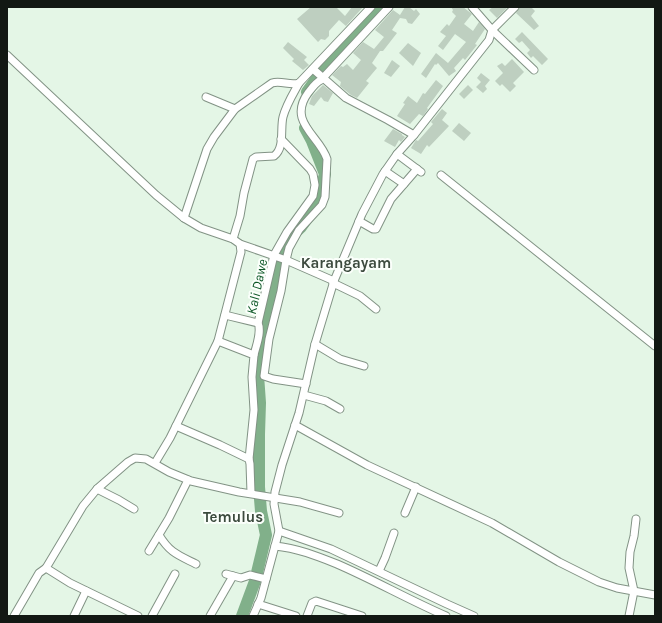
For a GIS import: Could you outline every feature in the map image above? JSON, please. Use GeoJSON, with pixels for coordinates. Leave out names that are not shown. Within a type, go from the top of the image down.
{"type":"FeatureCollection","features":[{"type":"Feature","properties":{"kind":"street"},"geometry":{"type":"LineString","coordinates":[[279,257],[289,248],[298,230],[320,208],[325,197],[327,159],[323,150],[309,132],[302,117],[302,108],[305,97],[315,84],[319,73],[371,7]]}},
{"type":"Feature","properties":{"kind":"street"},"geometry":{"type":"LineString","coordinates":[[184,218],[207,150],[214,137],[235,110],[272,83],[279,82],[292,84],[319,73],[388,7]]}},
{"type":"Feature","properties":{"kind":"street"},"geometry":{"type":"LineString","coordinates":[[472,7],[492,31],[534,70]]}},
{"type":"Feature","properties":{"kind":"street"},"geometry":{"type":"LineString","coordinates":[[253,616],[258,604],[259,577],[275,546],[279,531],[271,497],[300,413],[315,344],[333,282],[359,221],[385,171],[397,154],[483,49],[489,40],[492,31],[515,7]]}},
{"type":"Feature","properties":{"kind":"street"},"geometry":{"type":"LineString","coordinates":[[7,55],[156,195],[184,218],[202,228],[233,239],[240,244],[279,257],[333,282],[360,296],[376,309]]}},
{"type":"Feature","properties":{"kind":"street"},"geometry":{"type":"LineString","coordinates":[[319,73],[346,98],[414,135]]}},
{"type":"Feature","properties":{"kind":"street"},"geometry":{"type":"LineString","coordinates":[[233,239],[240,216],[244,193],[253,159],[256,157],[270,157],[277,155],[280,146],[283,118],[288,102],[299,82]]}},
{"type":"Feature","properties":{"kind":"street"},"geometry":{"type":"LineString","coordinates":[[206,97],[235,110]]}},
{"type":"Feature","properties":{"kind":"street"},"geometry":{"type":"LineString","coordinates":[[253,494],[249,459],[254,410],[252,377],[254,355],[260,328],[258,324],[287,232],[313,196],[315,185],[310,168],[281,139]]}},
{"type":"Feature","properties":{"kind":"street"},"geometry":{"type":"LineString","coordinates":[[359,221],[373,229],[376,229],[391,199],[419,170],[397,154]]}},
{"type":"Feature","properties":{"kind":"street"},"geometry":{"type":"LineString","coordinates":[[385,171],[404,184]]}},
{"type":"Feature","properties":{"kind":"street"},"geometry":{"type":"LineString","coordinates":[[441,175],[655,346]]}},
{"type":"Feature","properties":{"kind":"street"},"geometry":{"type":"LineString","coordinates":[[155,463],[176,426],[218,341],[241,252],[240,244]]}},
{"type":"Feature","properties":{"kind":"street"},"geometry":{"type":"LineString","coordinates":[[279,257],[281,291],[269,339],[264,376],[273,379],[306,384]]}},
{"type":"Feature","properties":{"kind":"street"},"geometry":{"type":"LineString","coordinates":[[225,315],[258,324]]}},
{"type":"Feature","properties":{"kind":"street"},"geometry":{"type":"LineString","coordinates":[[218,341],[254,355]]}},
{"type":"Feature","properties":{"kind":"street"},"geometry":{"type":"LineString","coordinates":[[315,344],[340,359],[364,366]]}},
{"type":"Feature","properties":{"kind":"street"},"geometry":{"type":"LineString","coordinates":[[304,395],[326,401],[340,409]]}},
{"type":"Feature","properties":{"kind":"street"},"geometry":{"type":"LineString","coordinates":[[295,425],[367,465],[492,523],[559,562],[599,582],[617,588],[655,596]]}},
{"type":"Feature","properties":{"kind":"street"},"geometry":{"type":"LineString","coordinates":[[176,426],[249,459]]}},
{"type":"Feature","properties":{"kind":"street"},"geometry":{"type":"LineString","coordinates":[[14,616],[39,573],[46,568],[83,506],[96,489],[128,462],[136,458],[146,459],[169,472],[188,480],[240,492],[311,504],[339,513]]}},
{"type":"Feature","properties":{"kind":"street"},"geometry":{"type":"LineString","coordinates":[[149,551],[169,518],[188,480]]}},
{"type":"Feature","properties":{"kind":"street"},"geometry":{"type":"LineString","coordinates":[[406,513],[416,487]]}},
{"type":"Feature","properties":{"kind":"street"},"geometry":{"type":"LineString","coordinates":[[96,489],[134,509]]}},
{"type":"Feature","properties":{"kind":"street"},"geometry":{"type":"LineString","coordinates":[[629,616],[634,591],[629,568],[630,552],[636,519]]}},
{"type":"Feature","properties":{"kind":"street"},"geometry":{"type":"LineString","coordinates":[[279,531],[331,549],[474,616]]}},
{"type":"Feature","properties":{"kind":"street"},"geometry":{"type":"LineString","coordinates":[[379,571],[386,558],[394,533]]}},
{"type":"Feature","properties":{"kind":"street"},"geometry":{"type":"LineString","coordinates":[[159,535],[170,550],[196,564]]}},
{"type":"Feature","properties":{"kind":"street"},"geometry":{"type":"LineString","coordinates":[[275,546],[287,547],[318,556],[366,576],[446,616]]}},
{"type":"Feature","properties":{"kind":"street"},"geometry":{"type":"LineString","coordinates":[[46,568],[70,583],[138,616]]}},
{"type":"Feature","properties":{"kind":"street"},"geometry":{"type":"LineString","coordinates":[[152,616],[175,574]]}},
{"type":"Feature","properties":{"kind":"street"},"geometry":{"type":"LineString","coordinates":[[210,616],[230,575],[241,578],[246,575],[259,577]]}},
{"type":"Feature","properties":{"kind":"street"},"geometry":{"type":"LineString","coordinates":[[74,616],[86,591]]}},
{"type":"Feature","properties":{"kind":"street"},"geometry":{"type":"LineString","coordinates":[[307,616],[312,603],[316,601],[362,616]]}},
{"type":"Feature","properties":{"kind":"street"},"geometry":{"type":"LineString","coordinates":[[258,604],[296,616]]}},
{"type":"Feature","properties":{"kind":"building"},"geometry":{"type":"Polygon","coordinates":[[[311,7],[336,7],[345,16],[352,7],[363,7],[346,26],[339,20],[329,31],[329,36],[325,40],[321,39],[318,42],[297,19],[311,7]]]}},
{"type":"Feature","properties":{"kind":"building"},"geometry":{"type":"Polygon","coordinates":[[[405,7],[409,7],[414,11],[416,9],[420,14],[412,24],[408,23],[406,19],[400,18],[392,30],[397,33],[383,51],[380,51],[372,63],[377,68],[366,81],[369,83],[357,98],[351,95],[340,86],[341,82],[332,75],[341,66],[343,67],[347,64],[353,70],[361,60],[353,53],[363,42],[374,49],[384,37],[375,30],[393,10],[400,15],[405,7]]]}},
{"type":"Feature","properties":{"kind":"building"},"geometry":{"type":"Polygon","coordinates":[[[451,7],[463,7],[472,14],[464,24],[473,31],[479,22],[485,29],[475,44],[477,45],[465,60],[463,58],[454,68],[456,71],[449,76],[438,63],[436,65],[435,64],[426,78],[421,74],[436,53],[448,63],[466,42],[455,34],[443,50],[438,46],[446,36],[440,32],[447,24],[449,26],[456,16],[452,12],[453,10],[451,7]]]}},
{"type":"Feature","properties":{"kind":"building"},"geometry":{"type":"Polygon","coordinates":[[[493,7],[508,7],[497,18],[489,10],[493,7]]]}},
{"type":"Feature","properties":{"kind":"building"},"geometry":{"type":"Polygon","coordinates":[[[520,7],[531,7],[535,11],[531,16],[539,26],[534,30],[516,13],[520,7]]]}},
{"type":"Feature","properties":{"kind":"building"},"geometry":{"type":"Polygon","coordinates":[[[522,32],[548,59],[542,65],[533,56],[531,58],[527,53],[530,50],[522,41],[519,43],[515,39],[522,32]]]}},
{"type":"Feature","properties":{"kind":"building"},"geometry":{"type":"Polygon","coordinates":[[[288,42],[307,57],[304,60],[309,65],[303,70],[292,61],[294,59],[283,48],[288,42]]]}},
{"type":"Feature","properties":{"kind":"building"},"geometry":{"type":"Polygon","coordinates":[[[408,43],[421,53],[413,66],[399,53],[408,43]]]}},
{"type":"Feature","properties":{"kind":"building"},"geometry":{"type":"Polygon","coordinates":[[[512,59],[524,72],[513,83],[516,86],[510,92],[502,84],[500,86],[495,81],[503,73],[497,66],[502,63],[505,66],[512,59]]]}},
{"type":"Feature","properties":{"kind":"building"},"geometry":{"type":"Polygon","coordinates":[[[392,60],[400,66],[391,77],[384,73],[392,60]]]}},
{"type":"Feature","properties":{"kind":"building"},"geometry":{"type":"Polygon","coordinates":[[[481,73],[490,80],[485,86],[487,89],[483,93],[476,87],[481,82],[477,78],[481,73]]]}},
{"type":"Feature","properties":{"kind":"building"},"geometry":{"type":"Polygon","coordinates":[[[436,80],[443,86],[423,116],[419,114],[410,124],[397,116],[405,104],[403,103],[408,96],[417,103],[423,93],[425,94],[436,80]]]}},
{"type":"Feature","properties":{"kind":"building"},"geometry":{"type":"Polygon","coordinates":[[[323,85],[333,93],[328,102],[324,101],[321,97],[314,106],[309,104],[312,96],[323,85]]]}},
{"type":"Feature","properties":{"kind":"building"},"geometry":{"type":"Polygon","coordinates":[[[468,85],[473,90],[464,99],[459,94],[468,85]]]}},
{"type":"Feature","properties":{"kind":"building"},"geometry":{"type":"Polygon","coordinates":[[[442,109],[447,113],[442,120],[449,126],[429,147],[427,145],[421,154],[411,148],[416,140],[418,141],[433,124],[431,122],[442,109]]]}},
{"type":"Feature","properties":{"kind":"building"},"geometry":{"type":"Polygon","coordinates":[[[459,123],[471,133],[464,141],[452,131],[459,123]]]}},
{"type":"Feature","properties":{"kind":"building"},"geometry":{"type":"Polygon","coordinates":[[[393,129],[405,137],[401,142],[399,140],[395,147],[384,141],[393,129]]]}},
{"type":"Feature","properties":{"kind":"waterway","name":"Kali Dawe"},"geometry":{"type":"LineString","coordinates":[[307,92],[322,71],[380,7]]}},
{"type":"Feature","properties":{"kind":"waterway","name":"Kali Dawe"},"geometry":{"type":"LineString","coordinates":[[242,616],[255,581],[266,535],[261,511],[259,487],[260,403],[258,375],[260,348],[269,310],[278,258],[286,241],[301,227],[316,206],[325,174],[312,141],[305,128]]}},
{"type":"Feature","properties":{"kind":"district","name":"Karangayam"},"geometry":{"type":"Point","coordinates":[346,263]}},
{"type":"Feature","properties":{"kind":"district","name":"Temulus"},"geometry":{"type":"Point","coordinates":[233,517]}}]}
